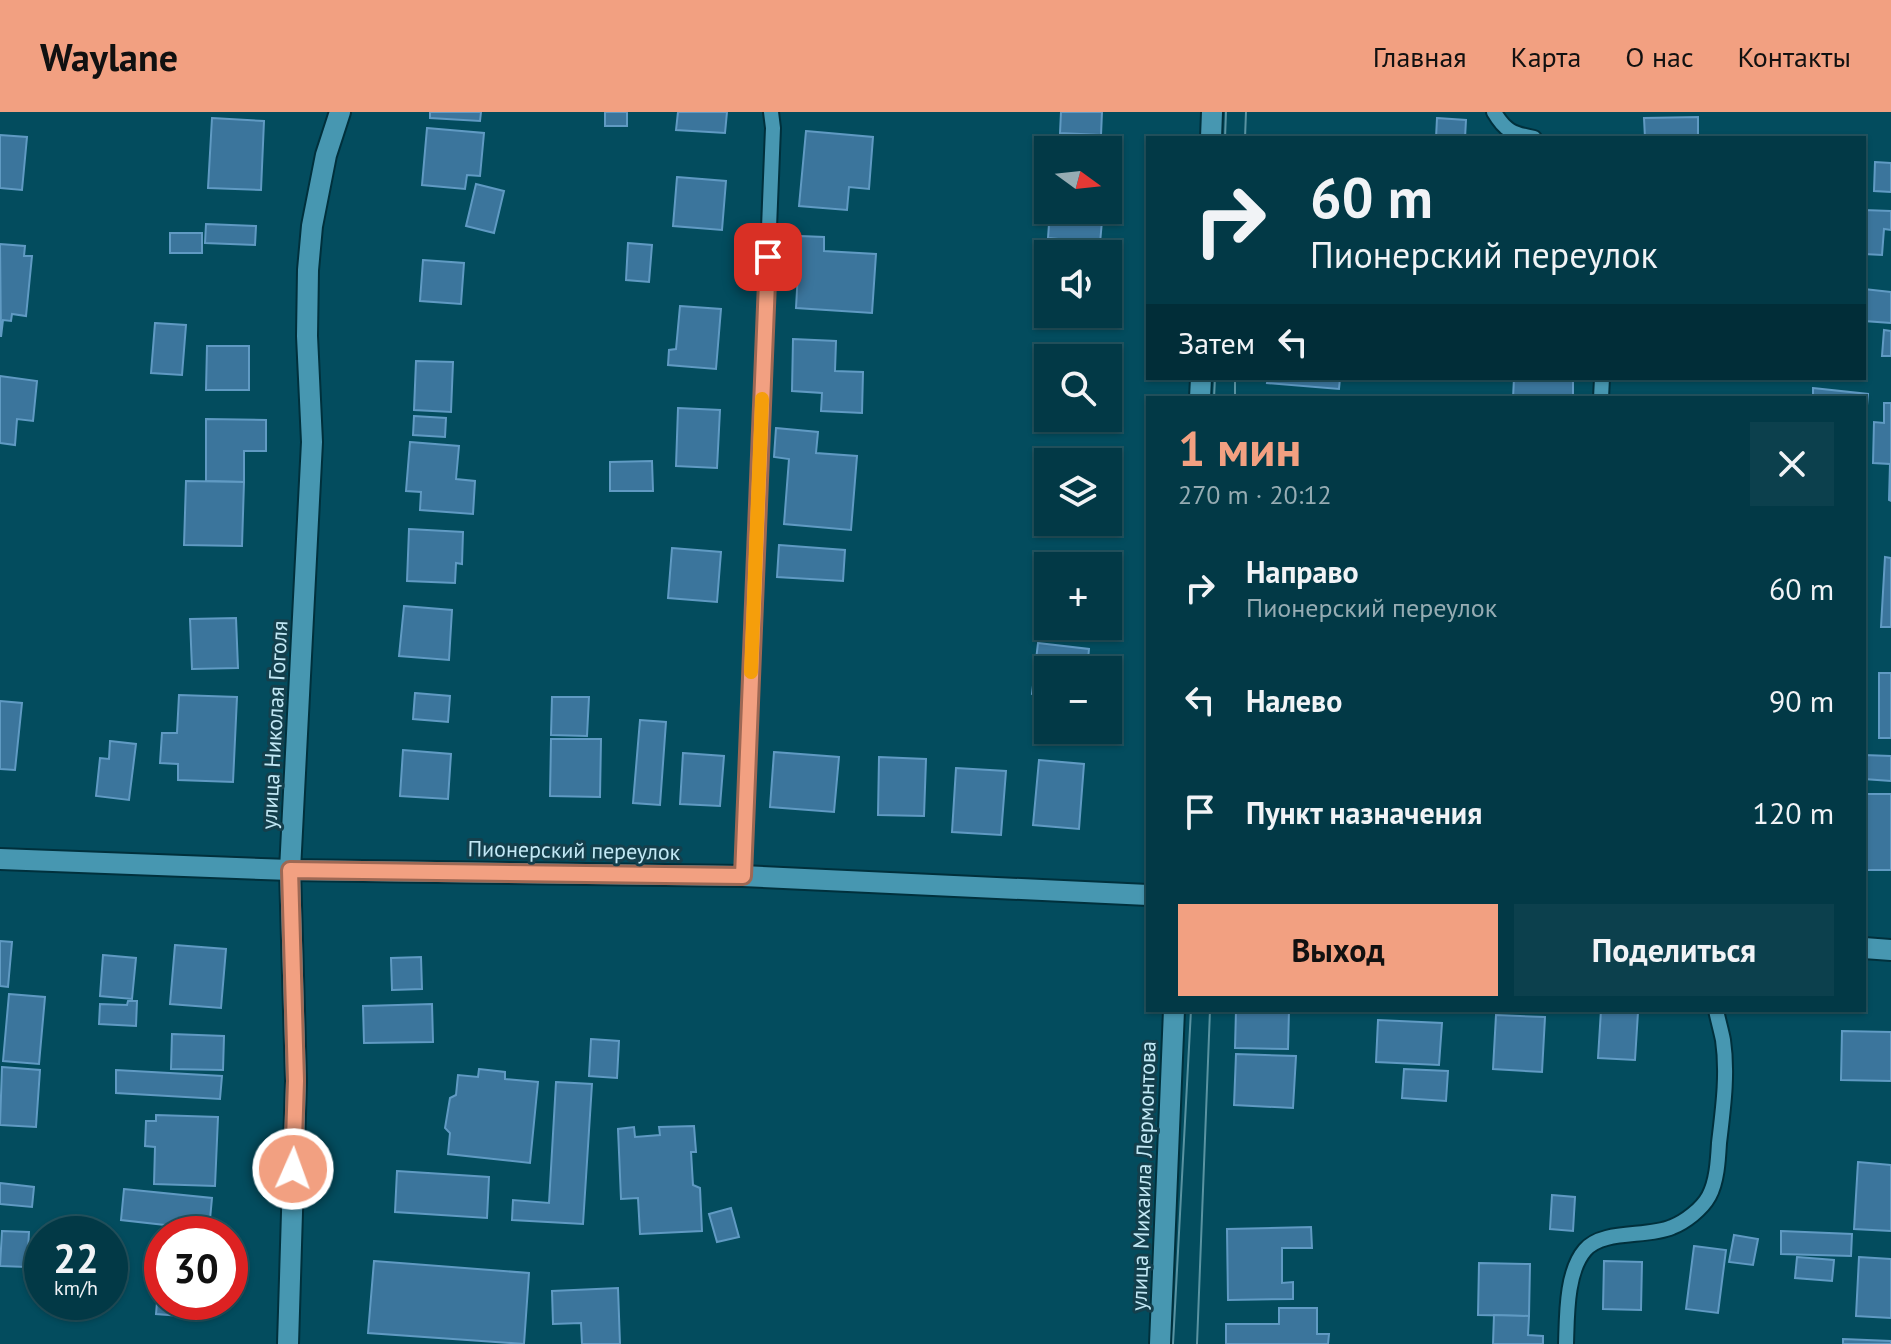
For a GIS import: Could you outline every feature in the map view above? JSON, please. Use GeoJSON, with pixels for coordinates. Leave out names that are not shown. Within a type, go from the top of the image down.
{"type":"FeatureCollection","features":[{"type":"Feature","properties":{"kind":"street","name":"улица Николая Гоголя"},"geometry":{"type":"LineString","coordinates":[[288,1344],[296,1081],[290,870],[312,442],[307,336],[308,270],[312,226],[326,155],[340,112]]}},
{"type":"Feature","properties":{"kind":"street"},"geometry":{"type":"LineString","coordinates":[[1211,136],[1212,112]]}},
{"type":"Feature","properties":{"kind":"street","name":"Пионерский переулок"},"geometry":{"type":"LineString","coordinates":[[0,859],[290,870],[743,876],[1146,895]]}},
{"type":"Feature","properties":{"kind":"street"},"geometry":{"type":"LineString","coordinates":[[1866,948],[1891,950]]}},
{"type":"Feature","properties":{"kind":"street","name":"улица Михаила Лермонтова"},"geometry":{"type":"LineString","coordinates":[[1160,1344],[1174,1012]]}},
{"type":"Feature","properties":{"kind":"lane"},"geometry":{"type":"LineString","coordinates":[[743,876],[773,140],[771,112]]}},
{"type":"Feature","properties":{"kind":"lane"},"geometry":{"type":"LineString","coordinates":[[1494,112],[1501,125],[1524,136]]}},
{"type":"Feature","properties":{"kind":"lane"},"geometry":{"type":"LineString","coordinates":[[1566,1344],[1574,1271],[1586,1248],[1603,1239],[1672,1227],[1700,1208],[1709,1197],[1718,1161],[1724,1084],[1723,1041],[1716,1012]]}},
{"type":"Feature","properties":{"kind":"building"},"geometry":{"type":"Polygon","coordinates":[[[430,112],[481,112],[480,121],[430,118],[430,112]]]}},
{"type":"Feature","properties":{"kind":"building"},"geometry":{"type":"Polygon","coordinates":[[[605,112],[627,112],[627,126],[605,126],[605,112]]]}},
{"type":"Feature","properties":{"kind":"building"},"geometry":{"type":"Polygon","coordinates":[[[678,112],[727,112],[725,133],[676,130],[678,112]]]}},
{"type":"Feature","properties":{"kind":"building"},"geometry":{"type":"Polygon","coordinates":[[[1061,112],[1102,112],[1101,135],[1060,133],[1061,112]]]}},
{"type":"Feature","properties":{"kind":"building"},"geometry":{"type":"Polygon","coordinates":[[[1698,117],[1698,136],[1645,136],[1644,118],[1698,117]]]}},
{"type":"Feature","properties":{"kind":"building"},"geometry":{"type":"Polygon","coordinates":[[[212,118],[264,121],[261,190],[208,188],[212,118]]]}},
{"type":"Feature","properties":{"kind":"building"},"geometry":{"type":"Polygon","coordinates":[[[1437,118],[1466,120],[1465,136],[1436,136],[1437,118]]]}},
{"type":"Feature","properties":{"kind":"building"},"geometry":{"type":"Polygon","coordinates":[[[427,128],[484,133],[480,176],[467,175],[465,189],[422,185],[427,128]]]}},
{"type":"Feature","properties":{"kind":"building"},"geometry":{"type":"Polygon","coordinates":[[[806,131],[873,137],[869,189],[849,187],[847,210],[799,206],[806,131]]]}},
{"type":"Feature","properties":{"kind":"building"},"geometry":{"type":"Polygon","coordinates":[[[0,135],[27,137],[22,190],[0,188],[0,135]]]}},
{"type":"Feature","properties":{"kind":"building"},"geometry":{"type":"Polygon","coordinates":[[[1875,162],[1891,163],[1891,192],[1874,191],[1875,162]]]}},
{"type":"Feature","properties":{"kind":"building"},"geometry":{"type":"Polygon","coordinates":[[[677,177],[726,181],[722,230],[673,226],[677,177]]]}},
{"type":"Feature","properties":{"kind":"building"},"geometry":{"type":"Polygon","coordinates":[[[476,184],[504,191],[494,233],[466,226],[476,184]]]}},
{"type":"Feature","properties":{"kind":"building"},"geometry":{"type":"Polygon","coordinates":[[[1866,210],[1891,211],[1891,230],[1884,229],[1882,255],[1866,254],[1866,210]]]}},
{"type":"Feature","properties":{"kind":"building"},"geometry":{"type":"Polygon","coordinates":[[[206,224],[256,226],[255,245],[205,243],[206,224]]]}},
{"type":"Feature","properties":{"kind":"building"},"geometry":{"type":"Polygon","coordinates":[[[1049,224],[1102,224],[1100,240],[1048,238],[1049,224]]]}},
{"type":"Feature","properties":{"kind":"building"},"geometry":{"type":"Polygon","coordinates":[[[170,233],[202,233],[202,253],[170,253],[170,233]]]}},
{"type":"Feature","properties":{"kind":"building"},"geometry":{"type":"Polygon","coordinates":[[[800,236],[824,237],[824,251],[876,254],[872,313],[796,308],[800,236]]]}},
{"type":"Feature","properties":{"kind":"building"},"geometry":{"type":"Polygon","coordinates":[[[628,243],[652,245],[649,282],[626,280],[628,243]]]}},
{"type":"Feature","properties":{"kind":"building"},"geometry":{"type":"Polygon","coordinates":[[[0,244],[25,246],[24,256],[32,256],[26,316],[12,314],[11,321],[3,320],[1,337],[0,244]]]}},
{"type":"Feature","properties":{"kind":"building"},"geometry":{"type":"Polygon","coordinates":[[[423,260],[464,263],[461,304],[420,301],[423,260]]]}},
{"type":"Feature","properties":{"kind":"building"},"geometry":{"type":"Polygon","coordinates":[[[1866,289],[1891,292],[1891,323],[1866,321],[1866,289]]]}},
{"type":"Feature","properties":{"kind":"building"},"geometry":{"type":"Polygon","coordinates":[[[680,306],[721,309],[716,369],[668,365],[669,350],[676,349],[680,306]]]}},
{"type":"Feature","properties":{"kind":"building"},"geometry":{"type":"Polygon","coordinates":[[[155,323],[186,325],[182,375],[151,373],[155,323]]]}},
{"type":"Feature","properties":{"kind":"building"},"geometry":{"type":"Polygon","coordinates":[[[1884,330],[1891,331],[1891,356],[1882,356],[1884,330]]]}},
{"type":"Feature","properties":{"kind":"building"},"geometry":{"type":"Polygon","coordinates":[[[793,339],[836,341],[835,371],[863,372],[862,413],[821,411],[822,393],[792,391],[793,339]]]}},
{"type":"Feature","properties":{"kind":"building"},"geometry":{"type":"Polygon","coordinates":[[[207,346],[249,346],[249,390],[206,390],[207,346]]]}},
{"type":"Feature","properties":{"kind":"building"},"geometry":{"type":"Polygon","coordinates":[[[416,361],[453,362],[451,412],[414,410],[416,361]]]}},
{"type":"Feature","properties":{"kind":"building"},"geometry":{"type":"Polygon","coordinates":[[[0,376],[37,381],[33,421],[17,419],[15,445],[0,443],[0,376]]]}},
{"type":"Feature","properties":{"kind":"building"},"geometry":{"type":"Polygon","coordinates":[[[1268,380],[1340,380],[1339,389],[1267,383],[1268,380]]]}},
{"type":"Feature","properties":{"kind":"building"},"geometry":{"type":"Polygon","coordinates":[[[1514,380],[1573,380],[1573,396],[1513,396],[1514,380]]]}},
{"type":"Feature","properties":{"kind":"building"},"geometry":{"type":"Polygon","coordinates":[[[1813,388],[1868,394],[1866,417],[1866,396],[1813,396],[1813,388]]]}},
{"type":"Feature","properties":{"kind":"building"},"geometry":{"type":"Polygon","coordinates":[[[1884,403],[1891,403],[1891,501],[1890,464],[1873,463],[1874,422],[1884,423],[1884,403]]]}},
{"type":"Feature","properties":{"kind":"building"},"geometry":{"type":"Polygon","coordinates":[[[678,408],[720,410],[717,468],[676,466],[678,408]]]}},
{"type":"Feature","properties":{"kind":"building"},"geometry":{"type":"Polygon","coordinates":[[[414,416],[446,418],[445,437],[413,435],[414,416]]]}},
{"type":"Feature","properties":{"kind":"building"},"geometry":{"type":"Polygon","coordinates":[[[206,419],[266,420],[266,451],[244,451],[244,482],[206,481],[206,419]]]}},
{"type":"Feature","properties":{"kind":"building"},"geometry":{"type":"Polygon","coordinates":[[[776,428],[818,432],[816,453],[857,456],[851,530],[784,524],[789,459],[774,457],[776,428]]]}},
{"type":"Feature","properties":{"kind":"building"},"geometry":{"type":"Polygon","coordinates":[[[410,442],[459,446],[456,479],[475,481],[473,514],[420,510],[421,492],[406,491],[410,442]]]}},
{"type":"Feature","properties":{"kind":"building"},"geometry":{"type":"Polygon","coordinates":[[[652,461],[653,491],[610,491],[610,462],[652,461]]]}},
{"type":"Feature","properties":{"kind":"building"},"geometry":{"type":"Polygon","coordinates":[[[186,481],[244,482],[242,546],[184,545],[186,481]]]}},
{"type":"Feature","properties":{"kind":"building"},"geometry":{"type":"Polygon","coordinates":[[[409,529],[463,532],[462,564],[456,563],[455,583],[407,581],[409,529]]]}},
{"type":"Feature","properties":{"kind":"building"},"geometry":{"type":"Polygon","coordinates":[[[779,545],[845,550],[843,581],[777,577],[779,545]]]}},
{"type":"Feature","properties":{"kind":"building"},"geometry":{"type":"Polygon","coordinates":[[[672,548],[721,552],[717,602],[668,598],[672,548]]]}},
{"type":"Feature","properties":{"kind":"building"},"geometry":{"type":"Polygon","coordinates":[[[1885,557],[1891,558],[1891,627],[1881,627],[1885,557]]]}},
{"type":"Feature","properties":{"kind":"building"},"geometry":{"type":"Polygon","coordinates":[[[404,606],[452,610],[449,660],[399,656],[404,606]]]}},
{"type":"Feature","properties":{"kind":"building"},"geometry":{"type":"Polygon","coordinates":[[[236,618],[238,668],[192,669],[190,619],[236,618]]]}},
{"type":"Feature","properties":{"kind":"building"},"geometry":{"type":"Polygon","coordinates":[[[1038,643],[1089,649],[1088,656],[1036,656],[1038,643]]]}},
{"type":"Feature","properties":{"kind":"building"},"geometry":{"type":"Polygon","coordinates":[[[1879,673],[1891,673],[1891,738],[1879,738],[1879,673]]]}},
{"type":"Feature","properties":{"kind":"building"},"geometry":{"type":"Polygon","coordinates":[[[415,693],[450,696],[448,722],[413,719],[415,693]]]}},
{"type":"Feature","properties":{"kind":"building"},"geometry":{"type":"Polygon","coordinates":[[[179,695],[237,697],[233,782],[178,780],[178,764],[160,763],[162,733],[177,733],[179,695]]]}},
{"type":"Feature","properties":{"kind":"building"},"geometry":{"type":"Polygon","coordinates":[[[552,697],[589,697],[587,736],[551,735],[552,697]]]}},
{"type":"Feature","properties":{"kind":"building"},"geometry":{"type":"Polygon","coordinates":[[[0,701],[22,703],[15,770],[0,769],[0,701]]]}},
{"type":"Feature","properties":{"kind":"building"},"geometry":{"type":"Polygon","coordinates":[[[640,720],[666,722],[660,805],[633,803],[640,720]]]}},
{"type":"Feature","properties":{"kind":"building"},"geometry":{"type":"Polygon","coordinates":[[[551,739],[601,739],[600,797],[550,796],[551,739]]]}},
{"type":"Feature","properties":{"kind":"building"},"geometry":{"type":"Polygon","coordinates":[[[110,741],[136,744],[129,800],[96,796],[100,758],[109,759],[110,741]]]}},
{"type":"Feature","properties":{"kind":"building"},"geometry":{"type":"Polygon","coordinates":[[[403,750],[451,754],[448,799],[400,796],[403,750]]]}},
{"type":"Feature","properties":{"kind":"building"},"geometry":{"type":"Polygon","coordinates":[[[774,752],[839,757],[834,812],[770,807],[774,752]]]}},
{"type":"Feature","properties":{"kind":"building"},"geometry":{"type":"Polygon","coordinates":[[[683,753],[724,756],[720,806],[680,804],[683,753]]]}},
{"type":"Feature","properties":{"kind":"building"},"geometry":{"type":"Polygon","coordinates":[[[1866,755],[1891,756],[1891,781],[1866,779],[1866,755]]]}},
{"type":"Feature","properties":{"kind":"building"},"geometry":{"type":"Polygon","coordinates":[[[879,757],[926,759],[924,816],[878,815],[879,757]]]}},
{"type":"Feature","properties":{"kind":"building"},"geometry":{"type":"Polygon","coordinates":[[[1039,760],[1084,764],[1079,829],[1033,825],[1039,760]]]}},
{"type":"Feature","properties":{"kind":"building"},"geometry":{"type":"Polygon","coordinates":[[[956,768],[1006,771],[1001,835],[952,832],[956,768]]]}},
{"type":"Feature","properties":{"kind":"building"},"geometry":{"type":"Polygon","coordinates":[[[1866,794],[1891,794],[1891,870],[1866,870],[1866,794]]]}},
{"type":"Feature","properties":{"kind":"building"},"geometry":{"type":"Polygon","coordinates":[[[0,941],[12,942],[8,987],[0,986],[0,941]]]}},
{"type":"Feature","properties":{"kind":"building"},"geometry":{"type":"Polygon","coordinates":[[[175,945],[226,949],[221,1008],[170,1004],[175,945]]]}},
{"type":"Feature","properties":{"kind":"building"},"geometry":{"type":"Polygon","coordinates":[[[103,955],[136,958],[132,999],[100,996],[103,955]]]}},
{"type":"Feature","properties":{"kind":"building"},"geometry":{"type":"Polygon","coordinates":[[[421,957],[422,989],[392,990],[391,958],[421,957]]]}},
{"type":"Feature","properties":{"kind":"building"},"geometry":{"type":"Polygon","coordinates":[[[9,994],[45,997],[39,1064],[3,1061],[9,994]]]}},
{"type":"Feature","properties":{"kind":"building"},"geometry":{"type":"Polygon","coordinates":[[[128,1001],[137,1001],[136,1026],[99,1024],[100,1004],[127,1005],[128,1001]]]}},
{"type":"Feature","properties":{"kind":"building"},"geometry":{"type":"Polygon","coordinates":[[[432,1004],[433,1042],[364,1043],[363,1006],[432,1004]]]}},
{"type":"Feature","properties":{"kind":"building"},"geometry":{"type":"Polygon","coordinates":[[[1236,1012],[1289,1012],[1288,1049],[1235,1048],[1236,1012]]]}},
{"type":"Feature","properties":{"kind":"building"},"geometry":{"type":"Polygon","coordinates":[[[1601,1012],[1638,1012],[1635,1060],[1598,1058],[1601,1012]]]}},
{"type":"Feature","properties":{"kind":"building"},"geometry":{"type":"Polygon","coordinates":[[[1496,1015],[1545,1017],[1542,1072],[1493,1069],[1496,1015]]]}},
{"type":"Feature","properties":{"kind":"building"},"geometry":{"type":"Polygon","coordinates":[[[1378,1020],[1442,1023],[1439,1065],[1376,1062],[1378,1020]]]}},
{"type":"Feature","properties":{"kind":"building"},"geometry":{"type":"Polygon","coordinates":[[[1842,1031],[1891,1032],[1891,1081],[1841,1080],[1842,1031]]]}},
{"type":"Feature","properties":{"kind":"building"},"geometry":{"type":"Polygon","coordinates":[[[172,1034],[224,1036],[223,1070],[171,1069],[172,1034]]]}},
{"type":"Feature","properties":{"kind":"building"},"geometry":{"type":"Polygon","coordinates":[[[591,1039],[619,1041],[617,1078],[589,1076],[591,1039]]]}},
{"type":"Feature","properties":{"kind":"building"},"geometry":{"type":"Polygon","coordinates":[[[1236,1054],[1296,1056],[1293,1108],[1234,1105],[1236,1054]]]}},
{"type":"Feature","properties":{"kind":"building"},"geometry":{"type":"Polygon","coordinates":[[[2,1067],[40,1070],[36,1127],[0,1125],[2,1067]]]}},
{"type":"Feature","properties":{"kind":"building"},"geometry":{"type":"Polygon","coordinates":[[[479,1069],[505,1072],[505,1079],[538,1082],[530,1163],[448,1154],[450,1133],[445,1128],[450,1098],[456,1095],[458,1075],[478,1077],[479,1069]]]}},
{"type":"Feature","properties":{"kind":"building"},"geometry":{"type":"Polygon","coordinates":[[[1404,1069],[1448,1071],[1446,1101],[1402,1098],[1404,1069]]]}},
{"type":"Feature","properties":{"kind":"building"},"geometry":{"type":"Polygon","coordinates":[[[116,1070],[222,1076],[220,1099],[116,1093],[116,1070]]]}},
{"type":"Feature","properties":{"kind":"building"},"geometry":{"type":"Polygon","coordinates":[[[556,1082],[592,1084],[583,1224],[512,1220],[513,1200],[549,1203],[556,1082]]]}},
{"type":"Feature","properties":{"kind":"building"},"geometry":{"type":"Polygon","coordinates":[[[156,1115],[218,1117],[215,1186],[154,1184],[155,1147],[145,1146],[146,1121],[156,1121],[156,1115]]]}},
{"type":"Feature","properties":{"kind":"building"},"geometry":{"type":"Polygon","coordinates":[[[694,1126],[696,1152],[691,1152],[693,1185],[700,1188],[702,1231],[640,1234],[638,1198],[621,1199],[618,1129],[634,1127],[635,1137],[660,1135],[659,1127],[694,1126]]]}},
{"type":"Feature","properties":{"kind":"building"},"geometry":{"type":"Polygon","coordinates":[[[1858,1162],[1891,1165],[1891,1231],[1854,1229],[1858,1162]]]}},
{"type":"Feature","properties":{"kind":"building"},"geometry":{"type":"Polygon","coordinates":[[[397,1171],[489,1177],[487,1218],[395,1212],[397,1171]]]}},
{"type":"Feature","properties":{"kind":"building"},"geometry":{"type":"Polygon","coordinates":[[[0,1183],[34,1187],[32,1207],[0,1204],[0,1183]]]}},
{"type":"Feature","properties":{"kind":"building"},"geometry":{"type":"Polygon","coordinates":[[[124,1189],[212,1198],[210,1216],[144,1216],[144,1223],[128,1221],[128,1216],[121,1216],[124,1189]]]}},
{"type":"Feature","properties":{"kind":"building"},"geometry":{"type":"Polygon","coordinates":[[[1552,1195],[1575,1197],[1573,1231],[1550,1229],[1552,1195]]]}},
{"type":"Feature","properties":{"kind":"building"},"geometry":{"type":"Polygon","coordinates":[[[731,1208],[739,1237],[717,1242],[709,1214],[731,1208]]]}},
{"type":"Feature","properties":{"kind":"building"},"geometry":{"type":"Polygon","coordinates":[[[1311,1227],[1312,1248],[1282,1248],[1282,1283],[1293,1282],[1293,1299],[1228,1300],[1227,1229],[1311,1227]]]}},
{"type":"Feature","properties":{"kind":"building"},"geometry":{"type":"Polygon","coordinates":[[[2,1231],[24,1232],[24,1267],[0,1266],[2,1231]]]}},
{"type":"Feature","properties":{"kind":"building"},"geometry":{"type":"Polygon","coordinates":[[[1781,1231],[1852,1234],[1851,1256],[1781,1254],[1781,1231]]]}},
{"type":"Feature","properties":{"kind":"building"},"geometry":{"type":"Polygon","coordinates":[[[1734,1235],[1758,1239],[1753,1265],[1729,1262],[1734,1235]]]}},
{"type":"Feature","properties":{"kind":"building"},"geometry":{"type":"Polygon","coordinates":[[[1694,1246],[1726,1250],[1718,1313],[1686,1309],[1694,1246]]]}},
{"type":"Feature","properties":{"kind":"building"},"geometry":{"type":"Polygon","coordinates":[[[1797,1257],[1834,1260],[1832,1281],[1795,1278],[1797,1257]]]}},
{"type":"Feature","properties":{"kind":"building"},"geometry":{"type":"Polygon","coordinates":[[[1859,1257],[1891,1259],[1891,1318],[1856,1316],[1859,1257]]]}},
{"type":"Feature","properties":{"kind":"building"},"geometry":{"type":"Polygon","coordinates":[[[374,1261],[529,1273],[524,1344],[368,1333],[374,1261]]]}},
{"type":"Feature","properties":{"kind":"building"},"geometry":{"type":"Polygon","coordinates":[[[1604,1261],[1642,1262],[1641,1310],[1603,1309],[1604,1261]]]}},
{"type":"Feature","properties":{"kind":"building"},"geometry":{"type":"Polygon","coordinates":[[[1479,1263],[1530,1264],[1529,1316],[1478,1315],[1479,1263]]]}},
{"type":"Feature","properties":{"kind":"building"},"geometry":{"type":"Polygon","coordinates":[[[618,1288],[620,1344],[582,1344],[581,1323],[553,1324],[552,1291],[618,1288]]]}},
{"type":"Feature","properties":{"kind":"building"},"geometry":{"type":"Polygon","coordinates":[[[1279,1308],[1317,1308],[1317,1334],[1329,1334],[1328,1344],[1226,1344],[1226,1324],[1279,1324],[1279,1308]]]}},
{"type":"Feature","properties":{"kind":"building"},"geometry":{"type":"Polygon","coordinates":[[[1494,1315],[1529,1316],[1528,1335],[1543,1336],[1543,1344],[1493,1344],[1494,1315]]]}},
{"type":"Feature","properties":{"kind":"building"},"geometry":{"type":"Polygon","coordinates":[[[1843,1339],[1891,1341],[1891,1344],[1843,1344],[1843,1339]]]}},
{"type":"Feature","properties":{"kind":"tram line"},"geometry":{"type":"LineString","coordinates":[[1225,136],[1226,112]]}},
{"type":"Feature","properties":{"kind":"tram line"},"geometry":{"type":"LineString","coordinates":[[1245,136],[1246,112]]}},
{"type":"Feature","properties":{"kind":"tram line"},"geometry":{"type":"LineString","coordinates":[[1214,396],[1215,380]]}},
{"type":"Feature","properties":{"kind":"tram line"},"geometry":{"type":"LineString","coordinates":[[1235,380],[1235,396]]}},
{"type":"Feature","properties":{"kind":"tram line"},"geometry":{"type":"LineString","coordinates":[[1173,1344],[1191,1012]]}},
{"type":"Feature","properties":{"kind":"tram line"},"geometry":{"type":"LineString","coordinates":[[1197,1344],[1210,1012]]}},
{"type":"Feature","properties":{"kind":"slow traffic"},"geometry":{"type":"LineString","coordinates":[[751,672],[762,399]]}},
{"type":"Feature","properties":{"kind":"route"},"geometry":{"type":"LineString","coordinates":[[293,1169],[296,1081],[290,870],[743,876],[768,257]]}}]}
